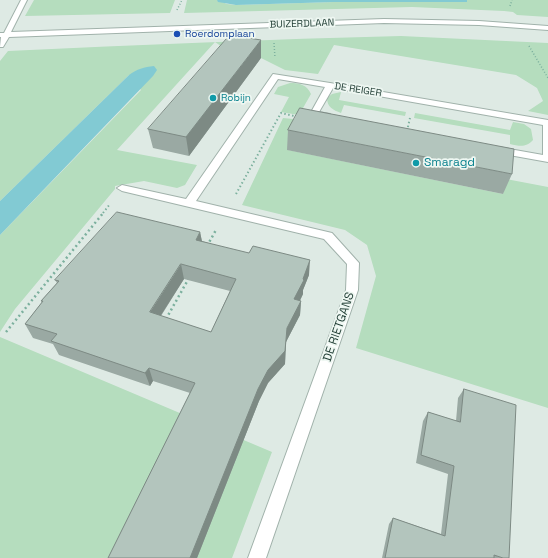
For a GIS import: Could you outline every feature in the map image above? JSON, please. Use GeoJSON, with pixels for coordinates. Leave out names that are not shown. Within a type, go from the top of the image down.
{"type":"FeatureCollection","features":[{"type":"Feature","properties":{"kind":"street"},"geometry":{"type":"LineString","coordinates":[[0,45],[4,34],[24,0]]}},
{"type":"Feature","properties":{"kind":"street","name":"BUIZERDLAAN"},"geometry":{"type":"LineString","coordinates":[[4,34],[384,22],[479,23],[548,28]]}},
{"type":"Feature","properties":{"kind":"street"},"geometry":{"type":"LineString","coordinates":[[189,203],[276,76],[330,85]]}},
{"type":"Feature","properties":{"kind":"street","name":"DE REIGER"},"geometry":{"type":"LineString","coordinates":[[337,118],[314,114],[330,85],[548,122],[548,159],[493,148]]}},
{"type":"Feature","properties":{"kind":"street","name":"DE RIETGANS"},"geometry":{"type":"LineString","coordinates":[[122,188],[328,236],[353,263],[352,290],[258,558]]}},
{"type":"Feature","properties":{"kind":"path"},"geometry":{"type":"LineString","coordinates":[[273,40],[276,76]]}},
{"type":"Feature","properties":{"kind":"path"},"geometry":{"type":"LineString","coordinates":[[207,246],[281,113],[296,116]]}},
{"type":"Feature","properties":{"kind":"path"},"geometry":{"type":"LineString","coordinates":[[6,332],[122,188]]}},
{"type":"Feature","properties":{"kind":"path"},"geometry":{"type":"LineString","coordinates":[[164,323],[191,274]]}},
{"type":"Feature","properties":{"kind":"green space"},"geometry":{"type":"Polygon","coordinates":[[[34,0],[175,0],[170,13],[25,16],[34,0]]]}},
{"type":"Feature","properties":{"kind":"green space"},"geometry":{"type":"Polygon","coordinates":[[[187,0],[217,0],[227,4],[236,5],[334,2],[467,2],[467,0],[548,0],[548,17],[517,15],[513,12],[504,11],[412,7],[184,13],[187,0]]]}},
{"type":"Feature","properties":{"kind":"green space"},"geometry":{"type":"Polygon","coordinates":[[[401,36],[548,43],[548,115],[528,111],[543,101],[537,88],[516,75],[334,45],[318,74],[285,70],[261,58],[231,53],[215,42],[117,150],[197,165],[185,185],[177,188],[144,181],[115,186],[115,189],[15,309],[0,332],[0,235],[141,90],[129,75],[0,201],[0,61],[8,51],[254,40],[401,36]]]}},
{"type":"Feature","properties":{"kind":"green space"},"geometry":{"type":"Polygon","coordinates":[[[290,83],[303,85],[311,94],[299,115],[281,112],[289,97],[274,94],[278,87],[290,83]]]}},
{"type":"Feature","properties":{"kind":"green space"},"geometry":{"type":"Polygon","coordinates":[[[341,92],[339,100],[406,112],[405,116],[344,105],[341,113],[335,111],[328,104],[327,98],[332,94],[341,92]]]}},
{"type":"Feature","properties":{"kind":"green space"},"geometry":{"type":"Polygon","coordinates":[[[415,113],[510,130],[513,122],[524,124],[531,129],[533,140],[525,145],[519,146],[510,144],[510,135],[414,118],[415,113]]]}},
{"type":"Feature","properties":{"kind":"green space"},"geometry":{"type":"Polygon","coordinates":[[[283,118],[303,120],[288,150],[503,194],[506,179],[548,187],[548,408],[356,348],[376,276],[367,245],[345,230],[242,205],[283,118]]]}},
{"type":"Feature","properties":{"kind":"green space"},"geometry":{"type":"Polygon","coordinates":[[[0,337],[272,452],[232,558],[0,558],[0,337]]]}},
{"type":"Feature","properties":{"kind":"water"},"geometry":{"type":"Polygon","coordinates":[[[217,0],[467,0],[467,2],[334,2],[236,5],[218,2],[217,0]]]}},
{"type":"Feature","properties":{"kind":"water"},"geometry":{"type":"Polygon","coordinates":[[[154,66],[157,70],[153,76],[0,235],[0,201],[129,75],[135,71],[154,66]]]}},
{"type":"Feature","properties":{"kind":"building"},"geometry":{"type":"Polygon","coordinates":[[[230,35],[261,40],[186,137],[148,129],[230,35]]]}},
{"type":"Feature","properties":{"kind":"building"},"geometry":{"type":"Polygon","coordinates":[[[300,108],[514,149],[512,174],[288,130],[300,108]]]}},
{"type":"Feature","properties":{"kind":"building"},"geometry":{"type":"Polygon","coordinates":[[[117,212],[200,232],[196,240],[249,253],[253,246],[310,260],[303,279],[304,280],[294,299],[301,301],[287,328],[285,351],[268,370],[258,389],[190,558],[108,558],[195,383],[149,368],[145,373],[51,341],[57,334],[25,324],[43,301],[41,301],[59,281],[55,280],[117,212]],[[181,264],[150,312],[211,332],[236,279],[181,264]]]}},
{"type":"Feature","properties":{"kind":"building"},"geometry":{"type":"Polygon","coordinates":[[[464,389],[516,405],[509,558],[494,555],[494,558],[385,558],[393,518],[445,536],[454,466],[421,455],[428,412],[460,422],[464,389]]]}},
{"type":"Feature","properties":{"kind":"place","name":"Roerdomplaan"},"geometry":{"type":"Point","coordinates":[177,34]}},
{"type":"Feature","properties":{"kind":"place","name":"Robijn"},"geometry":{"type":"Point","coordinates":[213,98]}},
{"type":"Feature","properties":{"kind":"place","name":"Smaragd"},"geometry":{"type":"Point","coordinates":[416,163]}}]}
